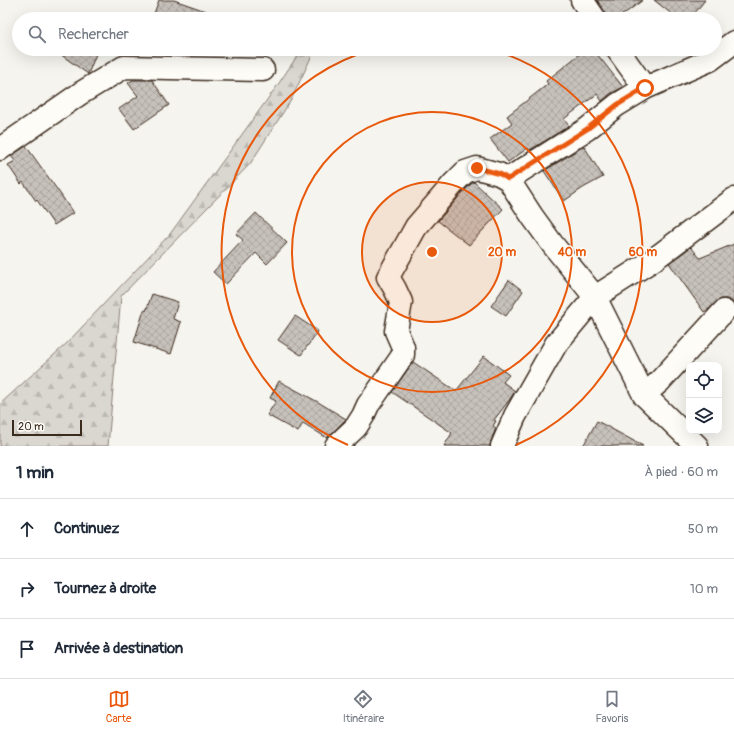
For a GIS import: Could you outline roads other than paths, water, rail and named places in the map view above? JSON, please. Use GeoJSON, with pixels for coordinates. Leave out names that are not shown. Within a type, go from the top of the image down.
{"type":"FeatureCollection","features":[{"type":"Feature","properties":{"kind":"street"},"geometry":{"type":"LineString","coordinates":[[582,0],[591,12]]}},
{"type":"Feature","properties":{"kind":"street"},"geometry":{"type":"LineString","coordinates":[[722,51],[734,42]]}},
{"type":"Feature","properties":{"kind":"street"},"geometry":{"type":"LineString","coordinates":[[622,56],[645,88]]}},
{"type":"Feature","properties":{"kind":"street"},"geometry":{"type":"LineString","coordinates":[[508,179],[587,129],[617,105],[645,88],[710,60],[715,56]]}},
{"type":"Feature","properties":{"kind":"street"},"geometry":{"type":"LineString","coordinates":[[0,149],[81,93],[124,67],[263,70]]}},
{"type":"Feature","properties":{"kind":"street"},"geometry":{"type":"LineString","coordinates":[[336,446],[356,427],[368,405],[403,355],[403,347],[396,331],[401,302],[388,277],[416,227],[465,172],[477,168],[500,174],[508,179],[553,245],[595,297],[644,395],[697,446]]}},
{"type":"Feature","properties":{"kind":"street"},"geometry":{"type":"LineString","coordinates":[[502,446],[515,416],[556,344],[595,297],[653,260],[734,199]]}},
{"type":"Feature","properties":{"kind":"street"},"geometry":{"type":"LineString","coordinates":[[644,395],[659,382],[724,311]]}}]}
